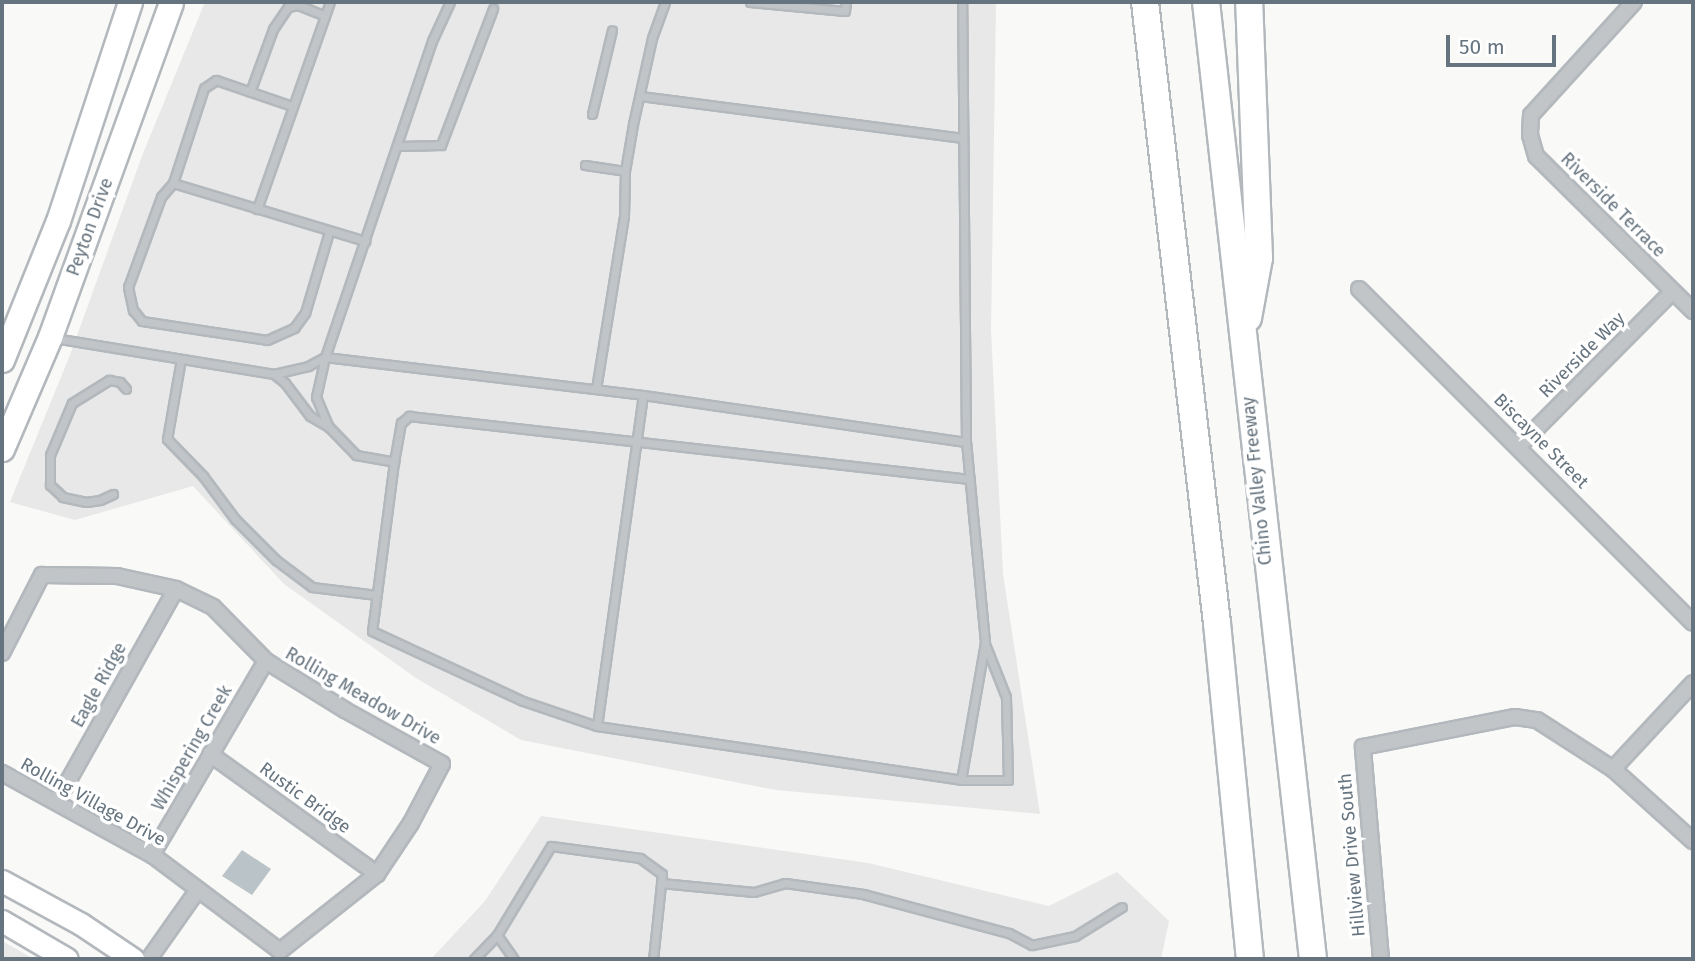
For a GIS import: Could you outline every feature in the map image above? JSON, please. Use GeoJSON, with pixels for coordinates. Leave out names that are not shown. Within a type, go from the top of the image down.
{"type":"FeatureCollection","features":[{"type":"Feature","properties":{"kind":"highway"},"geometry":{"type":"LineString","coordinates":[[1145,2],[1217,623],[1250,959]]}},
{"type":"Feature","properties":{"kind":"highway","name":"Chino Valley Freeway"},"geometry":{"type":"LineString","coordinates":[[1206,2],[1313,959]]}},
{"type":"Feature","properties":{"kind":"highway"},"geometry":{"type":"LineString","coordinates":[[1243,351],[1259,258],[1249,2]]}},
{"type":"Feature","properties":{"kind":"main road","name":"Peyton Drive"},"geometry":{"type":"LineString","coordinates":[[2,360],[58,221],[130,2]]}},
{"type":"Feature","properties":{"kind":"main road","name":"Peyton Drive"},"geometry":{"type":"LineString","coordinates":[[2,449],[50,337],[171,2]]}},
{"type":"Feature","properties":{"kind":"main road"},"geometry":{"type":"LineString","coordinates":[[2,881],[81,924],[133,959]]}},
{"type":"Feature","properties":{"kind":"main road"},"geometry":{"type":"LineString","coordinates":[[2,921],[67,959]]}},
{"type":"Feature","properties":{"kind":"street","name":"Riverside Terrace"},"geometry":{"type":"LineString","coordinates":[[1634,2],[1531,115],[1530,135],[1536,156],[1693,311]]}},
{"type":"Feature","properties":{"kind":"street","name":"Biscayne Street"},"geometry":{"type":"LineString","coordinates":[[1359,289],[1693,623]]}},
{"type":"Feature","properties":{"kind":"street","name":"Riverside Way"},"geometry":{"type":"LineString","coordinates":[[1518,446],[1673,291]]}},
{"type":"Feature","properties":{"kind":"street","name":"Rolling Meadow Drive"},"geometry":{"type":"LineString","coordinates":[[2,653],[42,575],[117,576],[176,589],[213,607],[267,661],[345,710],[442,764],[411,823],[377,874]]}},
{"type":"Feature","properties":{"kind":"street","name":"Eagle Ridge"},"geometry":{"type":"LineString","coordinates":[[57,801],[176,589]]}},
{"type":"Feature","properties":{"kind":"street","name":"Whispering Creek"},"geometry":{"type":"LineString","coordinates":[[152,855],[267,661]]}},
{"type":"Feature","properties":{"kind":"street"},"geometry":{"type":"LineString","coordinates":[[1693,683],[1613,769],[1693,841]]}},
{"type":"Feature","properties":{"kind":"street","name":"Hillview Drive South"},"geometry":{"type":"LineString","coordinates":[[1381,959],[1363,747],[1515,717],[1537,720],[1613,769]]}},
{"type":"Feature","properties":{"kind":"street","name":"Rustic Bridge"},"geometry":{"type":"LineString","coordinates":[[210,754],[377,874]]}},
{"type":"Feature","properties":{"kind":"street","name":"Rolling Village Drive"},"geometry":{"type":"LineString","coordinates":[[2,773],[152,855],[280,951],[377,874]]}},
{"type":"Feature","properties":{"kind":"street"},"geometry":{"type":"LineString","coordinates":[[149,959],[197,891]]}},
{"type":"Feature","properties":{"kind":"lane"},"geometry":{"type":"LineString","coordinates":[[257,209],[330,2]]}},
{"type":"Feature","properties":{"kind":"lane"},"geometry":{"type":"LineString","coordinates":[[329,427],[316,397],[325,357],[399,146],[432,41],[450,2]]}},
{"type":"Feature","properties":{"kind":"lane"},"geometry":{"type":"LineString","coordinates":[[596,389],[624,216],[625,171],[652,38],[665,2]]}},
{"type":"Feature","properties":{"kind":"lane"},"geometry":{"type":"LineString","coordinates":[[750,2],[845,11],[846,2]]}},
{"type":"Feature","properties":{"kind":"lane"},"geometry":{"type":"LineString","coordinates":[[962,2],[966,442],[985,642],[1006,697],[1008,780],[961,780],[597,726],[523,702],[372,631],[394,462],[401,423],[410,416],[969,479]]}},
{"type":"Feature","properties":{"kind":"lane"},"geometry":{"type":"LineString","coordinates":[[250,92],[274,29],[288,7],[298,5],[325,16]]}},
{"type":"Feature","properties":{"kind":"lane"},"geometry":{"type":"LineString","coordinates":[[399,146],[441,145],[493,9]]}},
{"type":"Feature","properties":{"kind":"lane"},"geometry":{"type":"LineString","coordinates":[[592,114],[612,30]]}},
{"type":"Feature","properties":{"kind":"lane"},"geometry":{"type":"LineString","coordinates":[[292,106],[216,80],[204,88],[173,183],[161,197],[128,287],[133,310],[142,321],[267,340],[295,328],[305,313],[329,232]]}},
{"type":"Feature","properties":{"kind":"lane"},"geometry":{"type":"LineString","coordinates":[[639,96],[963,138]]}},
{"type":"Feature","properties":{"kind":"lane"},"geometry":{"type":"LineString","coordinates":[[585,165],[625,171]]}},
{"type":"Feature","properties":{"kind":"lane"},"geometry":{"type":"LineString","coordinates":[[173,183],[365,241]]}},
{"type":"Feature","properties":{"kind":"lane"},"geometry":{"type":"LineString","coordinates":[[50,337],[274,374],[308,366],[325,357],[643,395],[966,442]]}},
{"type":"Feature","properties":{"kind":"lane"},"geometry":{"type":"LineString","coordinates":[[181,359],[167,439],[203,476],[235,519],[276,560],[312,587],[377,594]]}},
{"type":"Feature","properties":{"kind":"lane"},"geometry":{"type":"LineString","coordinates":[[274,374],[285,383],[310,416],[329,427],[356,456],[394,462]]}},
{"type":"Feature","properties":{"kind":"lane"},"geometry":{"type":"LineString","coordinates":[[113,494],[86,502],[63,497],[50,485],[50,455],[72,403],[109,380],[120,382],[126,389]]}},
{"type":"Feature","properties":{"kind":"lane"},"geometry":{"type":"LineString","coordinates":[[597,726],[643,395]]}},
{"type":"Feature","properties":{"kind":"lane"},"geometry":{"type":"LineString","coordinates":[[961,780],[985,642]]}},
{"type":"Feature","properties":{"kind":"lane"},"geometry":{"type":"LineString","coordinates":[[474,959],[497,935],[551,846],[640,858],[662,874],[653,959]]}},
{"type":"Feature","properties":{"kind":"lane"},"geometry":{"type":"LineString","coordinates":[[662,883],[754,892],[785,883],[863,894],[1009,933],[1032,945],[1075,936],[1122,907]]}},
{"type":"Feature","properties":{"kind":"lane"},"geometry":{"type":"LineString","coordinates":[[497,935],[514,959]]}},
{"type":"Feature","properties":{"kind":"shaded area"},"geometry":{"type":"Polygon","coordinates":[[[205,2],[996,2],[991,330],[1003,574],[1040,814],[776,790],[521,740],[416,678],[284,584],[193,486],[75,520],[10,502],[70,355],[142,156],[205,2]]]}},
{"type":"Feature","properties":{"kind":"shaded area"},"geometry":{"type":"Polygon","coordinates":[[[541,816],[868,863],[1049,906],[1117,872],[1169,921],[1161,959],[431,959],[485,901],[541,816]]]}},
{"type":"Feature","properties":{"kind":"shaded area"},"geometry":{"type":"Polygon","coordinates":[[[242,850],[271,869],[252,895],[222,876],[242,850]]]}},
{"type":"Feature","properties":{"kind":"shaded area"},"geometry":{"type":"Polygon","coordinates":[[[2,941],[34,959],[2,959],[2,941]]]}}]}
